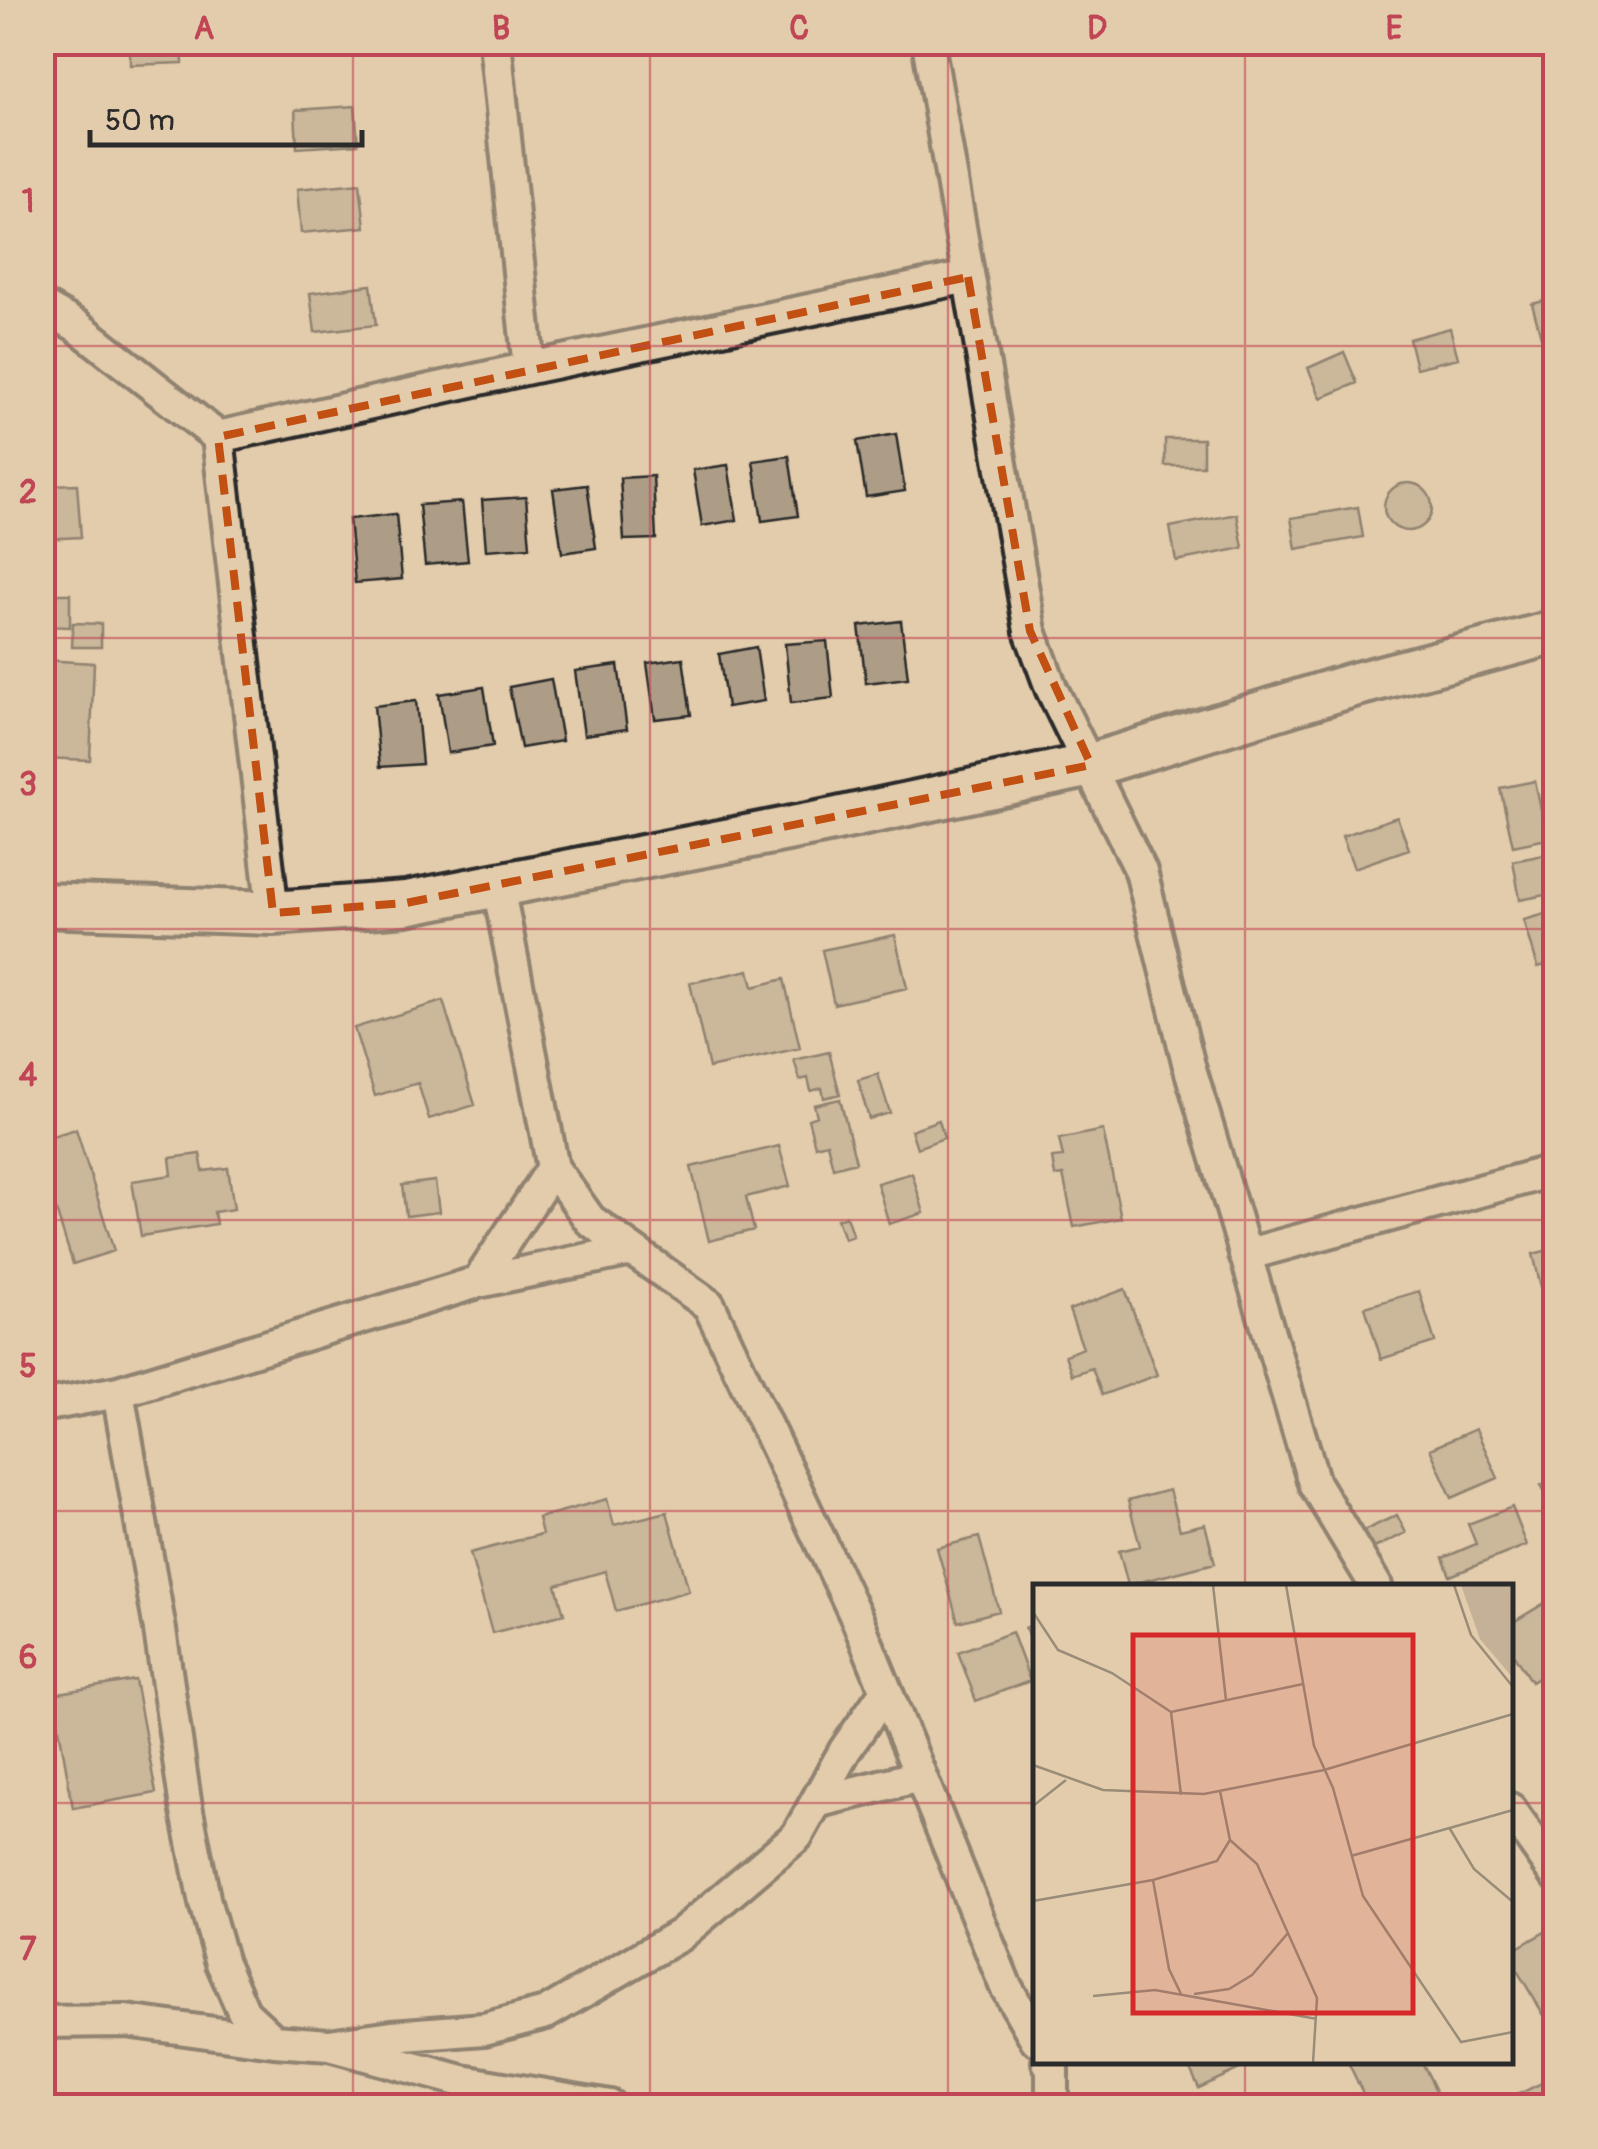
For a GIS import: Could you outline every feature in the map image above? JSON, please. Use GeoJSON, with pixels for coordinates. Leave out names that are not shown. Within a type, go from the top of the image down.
{"type":"FeatureCollection","features":[{"type":"Feature","properties":{"kind":"street"},"geometry":{"type":"LineString","coordinates":[[494,42],[529,368]]}},
{"type":"Feature","properties":{"kind":"street"},"geometry":{"type":"LineString","coordinates":[[928,42],[1030,631],[1051,688],[1142,870],[1188,1062],[1314,1482],[1375,1584]]}},
{"type":"Feature","properties":{"kind":"street"},"geometry":{"type":"LineString","coordinates":[[218,437],[968,277]]}},
{"type":"Feature","properties":{"kind":"street"},"geometry":{"type":"LineString","coordinates":[[42,306],[77,326],[218,437],[273,913]]}},
{"type":"Feature","properties":{"kind":"street"},"geometry":{"type":"LineString","coordinates":[[42,905],[273,913],[406,903],[1090,766],[1352,685],[1556,632]]}},
{"type":"Feature","properties":{"kind":"street"},"geometry":{"type":"LineString","coordinates":[[498,886],[553,1168],[590,1220],[709,1305],[858,1621],[1005,1985],[1033,2035]]}},
{"type":"Feature","properties":{"kind":"street"},"geometry":{"type":"LineString","coordinates":[[478,1282],[553,1168]]}},
{"type":"Feature","properties":{"kind":"street"},"geometry":{"type":"LineString","coordinates":[[1246,1255],[1556,1170]]}},
{"type":"Feature","properties":{"kind":"street"},"geometry":{"type":"LineString","coordinates":[[42,1406],[118,1392],[478,1282],[632,1250]]}},
{"type":"Feature","properties":{"kind":"street"},"geometry":{"type":"LineString","coordinates":[[118,1392],[205,1903],[222,1963],[244,2013],[274,2041]]}},
{"type":"Feature","properties":{"kind":"street"},"geometry":{"type":"LineString","coordinates":[[330,2045],[484,2029],[546,2013],[680,1935],[797,1836],[844,1750],[886,1691]]}},
{"type":"Feature","properties":{"kind":"street"},"geometry":{"type":"LineString","coordinates":[[816,1802],[920,1776]]}},
{"type":"Feature","properties":{"kind":"street"},"geometry":{"type":"LineString","coordinates":[[1513,1813],[1556,1874]]}},
{"type":"Feature","properties":{"kind":"street"},"geometry":{"type":"LineString","coordinates":[[42,2022],[126,2021],[330,2045],[462,2080],[610,2106]]}},
{"type":"Feature","properties":{"kind":"street"},"geometry":{"type":"LineString","coordinates":[[1049,2064],[1052,2106]]}},
{"type":"Feature","properties":{"kind":"highlighted area"},"geometry":{"type":"Polygon","coordinates":[[[968,277],[1030,631],[1091,765],[406,903],[273,913],[218,437],[968,277]]]}},
{"type":"Feature","properties":{"kind":"building"},"geometry":{"type":"Polygon","coordinates":[[[130,42],[182,42],[183,63],[130,65],[130,42]]]}},
{"type":"Feature","properties":{"kind":"building"},"geometry":{"type":"Polygon","coordinates":[[[355,106],[358,144],[297,148],[295,110],[355,106]]]}},
{"type":"Feature","properties":{"kind":"building"},"geometry":{"type":"Polygon","coordinates":[[[360,183],[365,227],[301,233],[297,189],[360,183]]]}},
{"type":"Feature","properties":{"kind":"building"},"geometry":{"type":"Polygon","coordinates":[[[371,285],[376,325],[315,332],[310,293],[371,285]]]}},
{"type":"Feature","properties":{"kind":"building"},"geometry":{"type":"Polygon","coordinates":[[[1556,298],[1556,333],[1541,337],[1532,304],[1556,298]]]}},
{"type":"Feature","properties":{"kind":"building"},"geometry":{"type":"Polygon","coordinates":[[[1450,328],[1458,358],[1416,368],[1409,339],[1450,328]]]}},
{"type":"Feature","properties":{"kind":"building"},"geometry":{"type":"Polygon","coordinates":[[[1344,352],[1357,383],[1321,398],[1308,368],[1344,352]]]}},
{"type":"Feature","properties":{"kind":"building"},"geometry":{"type":"Polygon","coordinates":[[[896,434],[905,491],[866,497],[857,441],[896,434]]]}},
{"type":"Feature","properties":{"kind":"building"},"geometry":{"type":"Polygon","coordinates":[[[1165,439],[1203,439],[1203,466],[1165,466],[1165,439]]]}},
{"type":"Feature","properties":{"kind":"building"},"geometry":{"type":"Polygon","coordinates":[[[789,456],[798,516],[762,521],[753,461],[789,456]]]}},
{"type":"Feature","properties":{"kind":"building"},"geometry":{"type":"Polygon","coordinates":[[[42,458],[49,458],[51,485],[77,484],[81,537],[42,539],[42,458]]]}},
{"type":"Feature","properties":{"kind":"building"},"geometry":{"type":"Polygon","coordinates":[[[728,465],[737,520],[702,526],[693,470],[728,465]]]}},
{"type":"Feature","properties":{"kind":"building"},"geometry":{"type":"Polygon","coordinates":[[[653,476],[656,539],[624,540],[620,478],[653,476]]]}},
{"type":"Feature","properties":{"kind":"building"},"geometry":{"type":"Polygon","coordinates":[[[1408,483],[1425,490],[1432,507],[1425,524],[1408,531],[1391,524],[1384,507],[1391,490],[1408,483]]]}},
{"type":"Feature","properties":{"kind":"building"},"geometry":{"type":"Polygon","coordinates":[[[587,485],[596,548],[562,553],[553,489],[587,485]]]}},
{"type":"Feature","properties":{"kind":"building"},"geometry":{"type":"Polygon","coordinates":[[[526,497],[530,547],[486,550],[482,500],[526,497]]]}},
{"type":"Feature","properties":{"kind":"building"},"geometry":{"type":"Polygon","coordinates":[[[462,502],[468,561],[425,565],[419,505],[462,502]]]}},
{"type":"Feature","properties":{"kind":"building"},"geometry":{"type":"Polygon","coordinates":[[[1358,507],[1363,537],[1296,549],[1291,518],[1358,507]]]}},
{"type":"Feature","properties":{"kind":"building"},"geometry":{"type":"Polygon","coordinates":[[[396,514],[402,579],[355,583],[349,519],[396,514]]]}},
{"type":"Feature","properties":{"kind":"building"},"geometry":{"type":"Polygon","coordinates":[[[1237,514],[1243,548],[1176,561],[1170,527],[1237,514]]]}},
{"type":"Feature","properties":{"kind":"building"},"geometry":{"type":"Polygon","coordinates":[[[1556,548],[1556,577],[1551,579],[1541,554],[1556,548]]]}},
{"type":"Feature","properties":{"kind":"building"},"geometry":{"type":"Polygon","coordinates":[[[42,594],[70,594],[70,627],[42,626],[42,594]]]}},
{"type":"Feature","properties":{"kind":"building"},"geometry":{"type":"Polygon","coordinates":[[[901,621],[908,678],[866,683],[859,626],[901,621]]]}},
{"type":"Feature","properties":{"kind":"building"},"geometry":{"type":"Polygon","coordinates":[[[73,623],[101,624],[101,647],[72,647],[73,623]]]}},
{"type":"Feature","properties":{"kind":"building"},"geometry":{"type":"Polygon","coordinates":[[[827,641],[833,698],[791,703],[785,644],[827,641]]]}},
{"type":"Feature","properties":{"kind":"building"},"geometry":{"type":"Polygon","coordinates":[[[756,647],[764,701],[727,707],[719,654],[756,647]]]}},
{"type":"Feature","properties":{"kind":"building"},"geometry":{"type":"Polygon","coordinates":[[[683,658],[691,715],[655,719],[647,663],[683,658]]]}},
{"type":"Feature","properties":{"kind":"building"},"geometry":{"type":"Polygon","coordinates":[[[42,660],[94,663],[90,760],[42,758],[42,660]]]}},
{"type":"Feature","properties":{"kind":"building"},"geometry":{"type":"Polygon","coordinates":[[[618,665],[627,729],[584,735],[575,671],[618,665]]]}},
{"type":"Feature","properties":{"kind":"building"},"geometry":{"type":"Polygon","coordinates":[[[551,679],[562,741],[521,748],[509,687],[551,679]]]}},
{"type":"Feature","properties":{"kind":"building"},"geometry":{"type":"Polygon","coordinates":[[[484,687],[493,746],[448,753],[439,694],[484,687]]]}},
{"type":"Feature","properties":{"kind":"building"},"geometry":{"type":"Polygon","coordinates":[[[416,701],[422,764],[380,767],[374,706],[416,701]]]}},
{"type":"Feature","properties":{"kind":"building"},"geometry":{"type":"Polygon","coordinates":[[[1535,781],[1547,839],[1513,846],[1500,788],[1535,781]]]}},
{"type":"Feature","properties":{"kind":"building"},"geometry":{"type":"Polygon","coordinates":[[[1397,817],[1409,849],[1354,868],[1342,836],[1397,817]]]}},
{"type":"Feature","properties":{"kind":"building"},"geometry":{"type":"Polygon","coordinates":[[[1544,855],[1551,894],[1520,900],[1513,861],[1544,855]]]}},
{"type":"Feature","properties":{"kind":"building"},"geometry":{"type":"Polygon","coordinates":[[[1556,911],[1556,962],[1538,967],[1524,920],[1556,911]]]}},
{"type":"Feature","properties":{"kind":"building"},"geometry":{"type":"Polygon","coordinates":[[[895,935],[907,988],[834,1004],[822,950],[895,935]]]}},
{"type":"Feature","properties":{"kind":"building"},"geometry":{"type":"Polygon","coordinates":[[[749,970],[753,987],[784,979],[800,1048],[709,1068],[690,983],[749,970]]]}},
{"type":"Feature","properties":{"kind":"building"},"geometry":{"type":"Polygon","coordinates":[[[443,1001],[475,1105],[429,1119],[418,1083],[375,1096],[354,1028],[443,1001]]]}},
{"type":"Feature","properties":{"kind":"building"},"geometry":{"type":"Polygon","coordinates":[[[829,1052],[840,1094],[824,1098],[822,1088],[811,1091],[808,1078],[800,1080],[794,1060],[829,1052]]]}},
{"type":"Feature","properties":{"kind":"building"},"geometry":{"type":"Polygon","coordinates":[[[878,1074],[890,1113],[869,1119],[858,1080],[878,1074]]]}},
{"type":"Feature","properties":{"kind":"building"},"geometry":{"type":"Polygon","coordinates":[[[840,1099],[856,1162],[833,1168],[827,1143],[815,1146],[808,1119],[817,1116],[814,1105],[840,1099]]]}},
{"type":"Feature","properties":{"kind":"building"},"geometry":{"type":"Polygon","coordinates":[[[939,1120],[944,1138],[917,1148],[911,1130],[939,1120]]]}},
{"type":"Feature","properties":{"kind":"building"},"geometry":{"type":"Polygon","coordinates":[[[76,1129],[114,1251],[73,1264],[42,1166],[42,1139],[76,1129]]]}},
{"type":"Feature","properties":{"kind":"building"},"geometry":{"type":"Polygon","coordinates":[[[1103,1130],[1121,1218],[1074,1227],[1063,1175],[1055,1176],[1052,1158],[1063,1157],[1059,1139],[1103,1130]]]}},
{"type":"Feature","properties":{"kind":"building"},"geometry":{"type":"Polygon","coordinates":[[[779,1146],[790,1186],[746,1197],[754,1230],[709,1241],[691,1167],[779,1146]]]}},
{"type":"Feature","properties":{"kind":"building"},"geometry":{"type":"Polygon","coordinates":[[[200,1154],[203,1171],[228,1168],[234,1209],[214,1212],[216,1224],[141,1236],[132,1181],[172,1175],[170,1158],[200,1154]]]}},
{"type":"Feature","properties":{"kind":"building"},"geometry":{"type":"Polygon","coordinates":[[[912,1173],[924,1213],[889,1224],[877,1183],[912,1173]]]}},
{"type":"Feature","properties":{"kind":"building"},"geometry":{"type":"Polygon","coordinates":[[[435,1181],[439,1212],[406,1216],[402,1185],[435,1181]]]}},
{"type":"Feature","properties":{"kind":"building"},"geometry":{"type":"Polygon","coordinates":[[[846,1216],[853,1236],[844,1239],[837,1219],[846,1216]]]}},
{"type":"Feature","properties":{"kind":"building"},"geometry":{"type":"Polygon","coordinates":[[[1556,1248],[1556,1288],[1542,1291],[1533,1254],[1556,1248]]]}},
{"type":"Feature","properties":{"kind":"building"},"geometry":{"type":"Polygon","coordinates":[[[1125,1289],[1157,1375],[1102,1395],[1092,1368],[1072,1375],[1065,1355],[1083,1348],[1069,1310],[1125,1289]]]}},
{"type":"Feature","properties":{"kind":"building"},"geometry":{"type":"Polygon","coordinates":[[[1419,1291],[1435,1342],[1381,1359],[1365,1307],[1419,1291]]]}},
{"type":"Feature","properties":{"kind":"building"},"geometry":{"type":"Polygon","coordinates":[[[1476,1429],[1498,1478],[1452,1498],[1430,1449],[1476,1429]]]}},
{"type":"Feature","properties":{"kind":"building"},"geometry":{"type":"Polygon","coordinates":[[[1556,1477],[1556,1510],[1541,1485],[1556,1477]]]}},
{"type":"Feature","properties":{"kind":"building"},"geometry":{"type":"Polygon","coordinates":[[[1169,1490],[1180,1530],[1205,1524],[1215,1563],[1128,1584],[1119,1551],[1140,1546],[1128,1501],[1169,1490]]]}},
{"type":"Feature","properties":{"kind":"building"},"geometry":{"type":"Polygon","coordinates":[[[607,1499],[614,1525],[667,1512],[689,1591],[616,1611],[605,1571],[556,1585],[564,1614],[492,1633],[470,1553],[542,1534],[538,1518],[607,1499]]]}},
{"type":"Feature","properties":{"kind":"building"},"geometry":{"type":"Polygon","coordinates":[[[1512,1507],[1527,1545],[1450,1576],[1443,1558],[1476,1544],[1468,1524],[1512,1507]]]}},
{"type":"Feature","properties":{"kind":"building"},"geometry":{"type":"Polygon","coordinates":[[[1397,1515],[1406,1533],[1366,1552],[1357,1534],[1397,1515]]]}},
{"type":"Feature","properties":{"kind":"building"},"geometry":{"type":"Polygon","coordinates":[[[979,1537],[999,1611],[958,1622],[937,1548],[979,1537]]]}},
{"type":"Feature","properties":{"kind":"building"},"geometry":{"type":"Polygon","coordinates":[[[1553,1598],[1556,1602],[1556,1667],[1531,1682],[1513,1654],[1513,1622],[1553,1598]]]}},
{"type":"Feature","properties":{"kind":"building"},"geometry":{"type":"Polygon","coordinates":[[[1033,1625],[1033,1649],[1025,1628],[1033,1625]]]}},
{"type":"Feature","properties":{"kind":"building"},"geometry":{"type":"Polygon","coordinates":[[[1012,1632],[1030,1681],[976,1701],[958,1652],[1012,1632]]]}},
{"type":"Feature","properties":{"kind":"building"},"geometry":{"type":"Polygon","coordinates":[[[135,1680],[156,1793],[73,1808],[53,1694],[135,1680]]]}},
{"type":"Feature","properties":{"kind":"building"},"geometry":{"type":"Polygon","coordinates":[[[1545,1932],[1556,1949],[1556,2035],[1513,1964],[1513,1950],[1545,1932]]]}},
{"type":"Feature","properties":{"kind":"building"},"geometry":{"type":"Polygon","coordinates":[[[1188,2064],[1246,2066],[1199,2088],[1188,2064]]]}},
{"type":"Feature","properties":{"kind":"building"},"geometry":{"type":"Polygon","coordinates":[[[1349,2064],[1423,2064],[1437,2093],[1408,2106],[1369,2106],[1349,2064]]]}},
{"type":"Feature","properties":{"kind":"building"},"geometry":{"type":"Polygon","coordinates":[[[1556,2076],[1556,2106],[1494,2106],[1556,2076]]]}}]}
